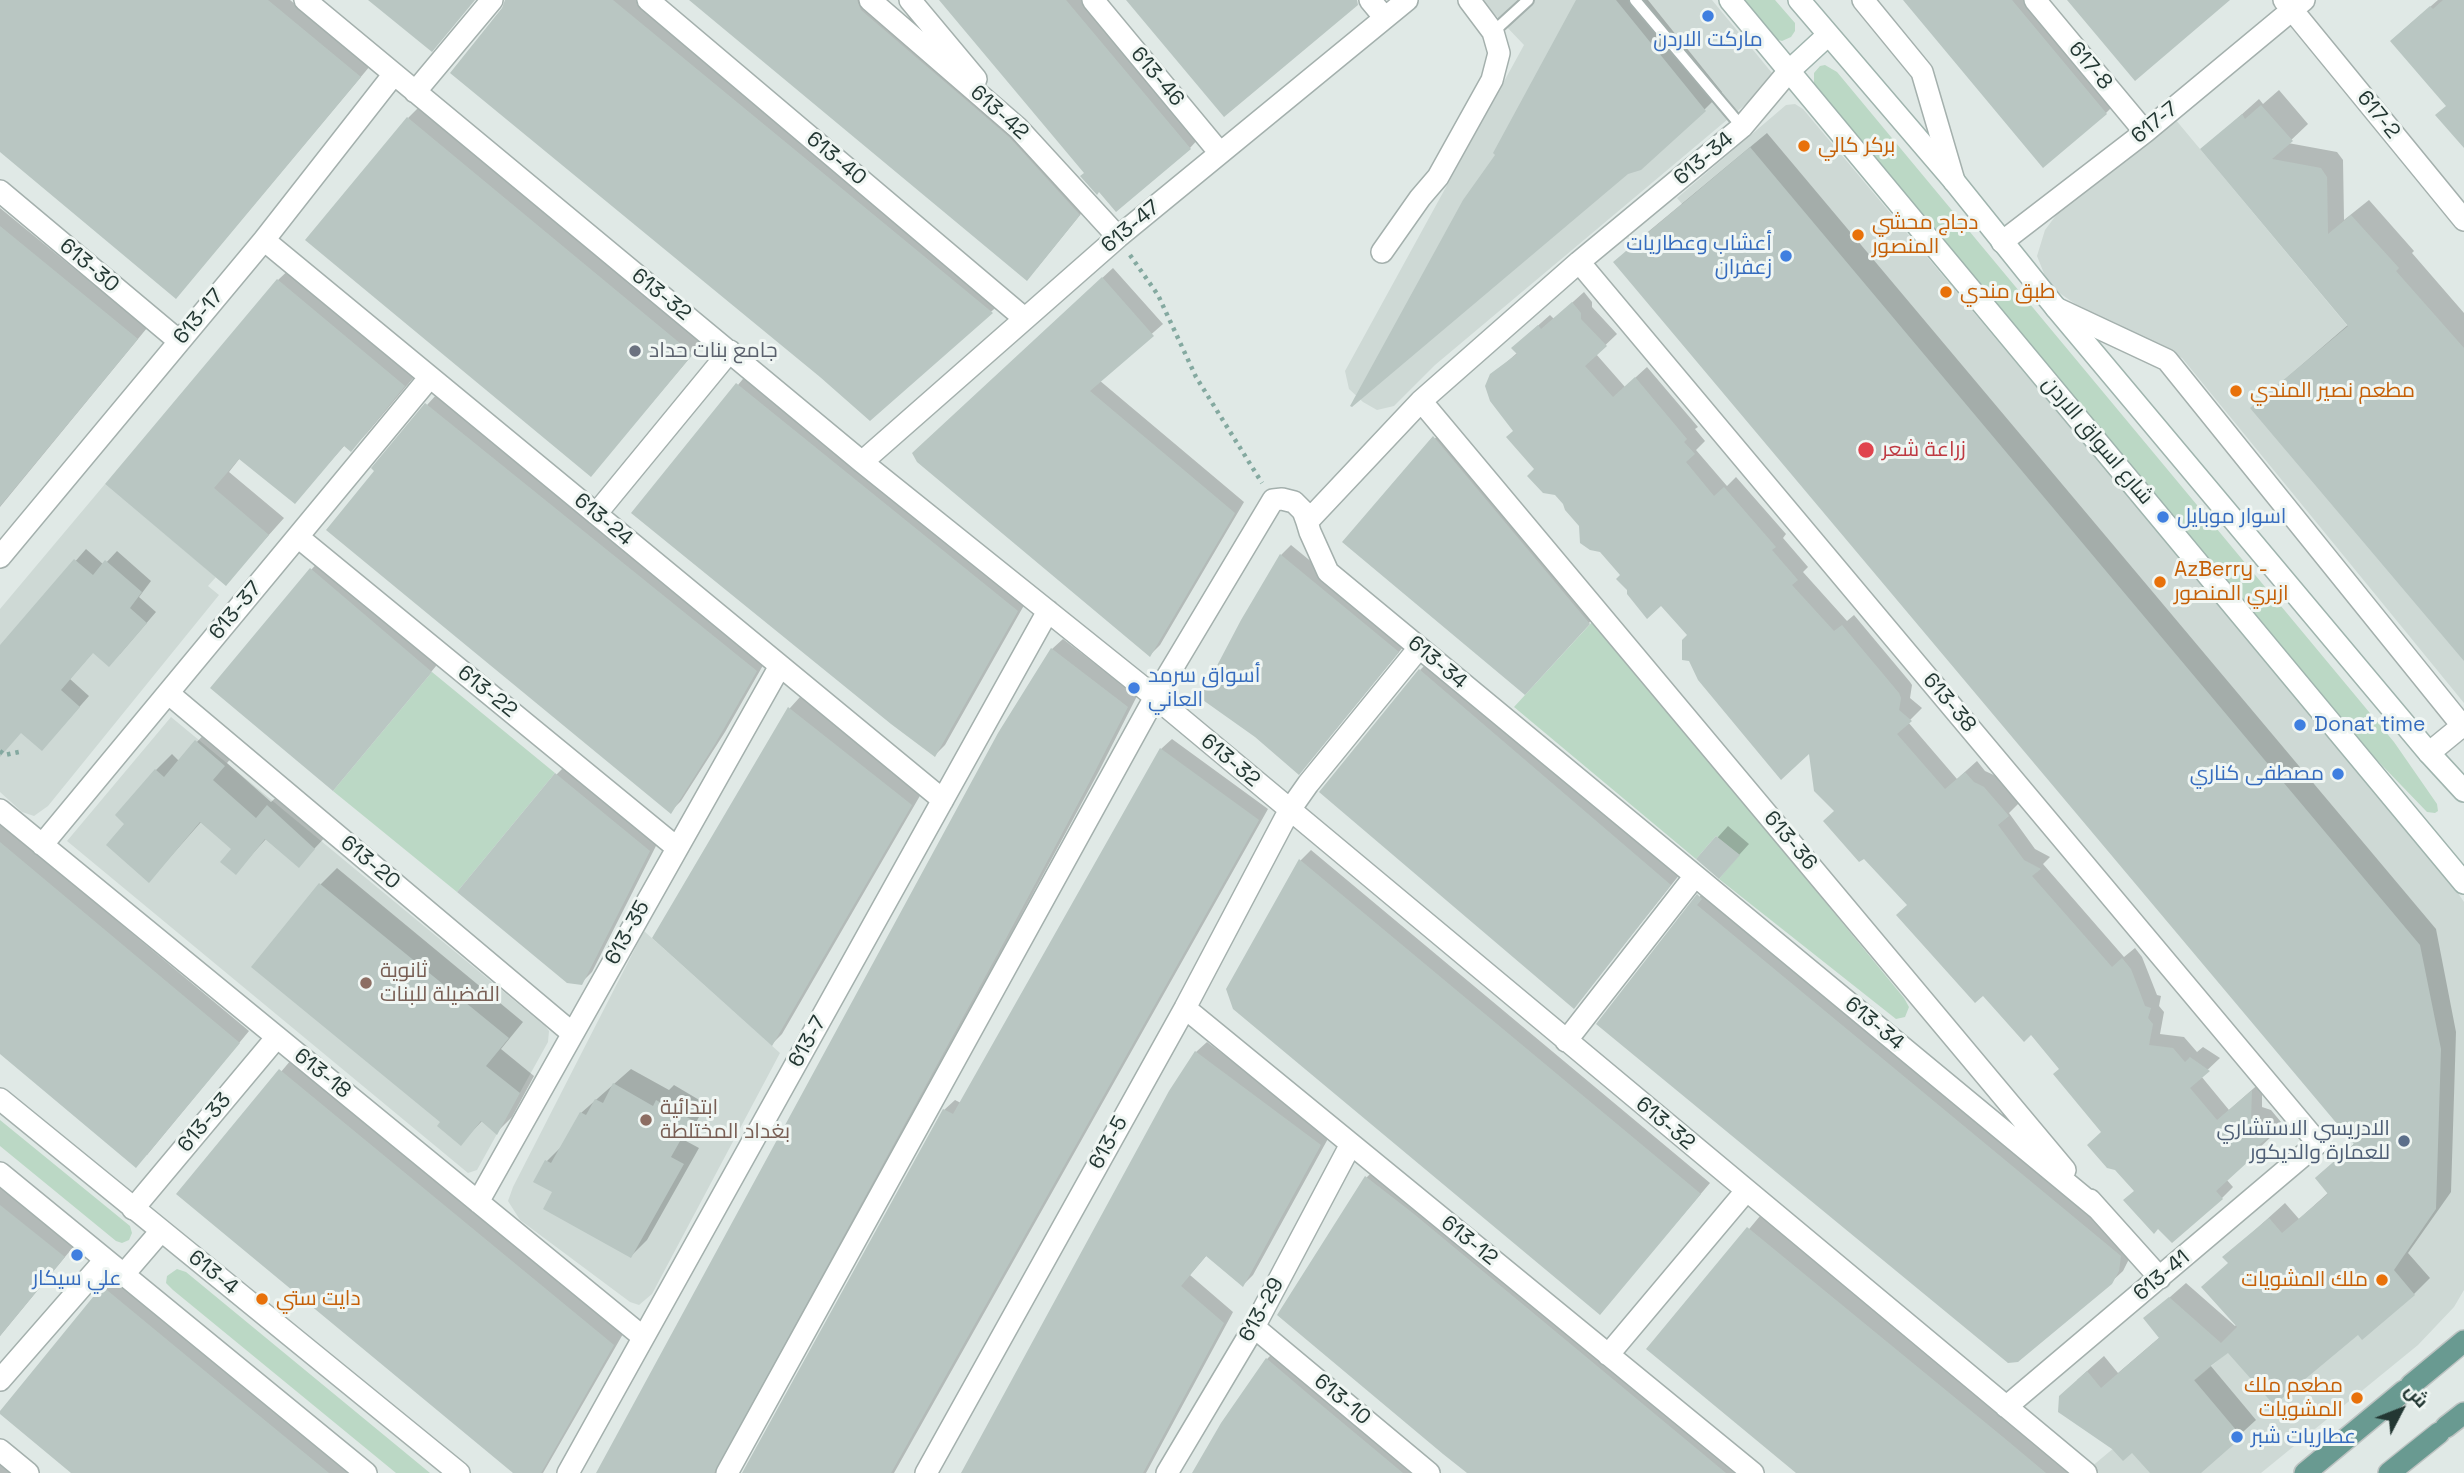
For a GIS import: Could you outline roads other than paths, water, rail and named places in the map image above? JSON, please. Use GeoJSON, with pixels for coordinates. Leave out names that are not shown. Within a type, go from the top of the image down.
{"type":"FeatureCollection","features":[{"type":"Feature","properties":{"kind":"main road"},"geometry":{"type":"LineString","coordinates":[[2305,1473],[2464,1341]]}},
{"type":"Feature","properties":{"kind":"main road"},"geometry":{"type":"LineString","coordinates":[[2389,1473],[2464,1413]]}},
{"type":"Feature","properties":{"kind":"street","name":"613-32"},"geometry":{"type":"LineString","coordinates":[[305,0],[862,462],[1155,697],[2086,1473]]}},
{"type":"Feature","properties":{"kind":"street"},"geometry":{"type":"LineString","coordinates":[[415,92],[492,0]]}},
{"type":"Feature","properties":{"kind":"street","name":"613-40"},"geometry":{"type":"LineString","coordinates":[[648,0],[1024,318]]}},
{"type":"Feature","properties":{"kind":"street","name":"613-42"},"geometry":{"type":"LineString","coordinates":[[870,0],[1018,128],[1118,237]]}},
{"type":"Feature","properties":{"kind":"street"},"geometry":{"type":"LineString","coordinates":[[910,0],[1018,128]]}},
{"type":"Feature","properties":{"kind":"street","name":"613-46"},"geometry":{"type":"LineString","coordinates":[[1093,0],[1220,153]]}},
{"type":"Feature","properties":{"kind":"street"},"geometry":{"type":"LineString","coordinates":[[1370,0],[1385,18]]}},
{"type":"Feature","properties":{"kind":"street","name":"613-47"},"geometry":{"type":"LineString","coordinates":[[862,462],[1118,237],[1407,0]]}},
{"type":"Feature","properties":{"kind":"street"},"geometry":{"type":"LineString","coordinates":[[1382,252],[1438,177],[1492,80],[1499,53],[1493,32],[1469,0]]}},
{"type":"Feature","properties":{"kind":"street","name":"شارع اسواق الاردن"},"geometry":{"type":"LineString","coordinates":[[1730,0],[2464,883]]}},
{"type":"Feature","properties":{"kind":"street"},"geometry":{"type":"LineString","coordinates":[[1799,0],[1954,181],[2056,308],[2429,753],[2464,791]]}},
{"type":"Feature","properties":{"kind":"street"},"geometry":{"type":"LineString","coordinates":[[1863,0],[1922,72],[1954,181]]}},
{"type":"Feature","properties":{"kind":"street","name":"617-8"},"geometry":{"type":"LineString","coordinates":[[2035,0],[2144,132]]}},
{"type":"Feature","properties":{"kind":"street","name":"617-7"},"geometry":{"type":"LineString","coordinates":[[2002,242],[2144,132],[2293,3]]}},
{"type":"Feature","properties":{"kind":"street","name":"617-2"},"geometry":{"type":"LineString","coordinates":[[2293,3],[2464,220]]}},
{"type":"Feature","properties":{"kind":"street","name":"613-34"},"geometry":{"type":"LineString","coordinates":[[1828,35],[1789,71],[1742,127],[1579,262],[1421,401],[1307,522],[1313,542],[1328,572],[2098,1209]]}},
{"type":"Feature","properties":{"kind":"street","name":"613-17"},"geometry":{"type":"LineString","coordinates":[[0,557],[264,240],[394,74]]}},
{"type":"Feature","properties":{"kind":"street","name":"613-30"},"geometry":{"type":"LineString","coordinates":[[0,191],[178,341]]}},
{"type":"Feature","properties":{"kind":"street","name":"613-24"},"geometry":{"type":"LineString","coordinates":[[264,240],[943,800]]}},
{"type":"Feature","properties":{"kind":"street","name":"613-38"},"geometry":{"type":"LineString","coordinates":[[1579,262],[2318,1143]]}},
{"type":"Feature","properties":{"kind":"street"},"geometry":{"type":"LineString","coordinates":[[2056,308],[2167,360],[2463,727],[2429,753]]}},
{"type":"Feature","properties":{"kind":"street"},"geometry":{"type":"LineString","coordinates":[[596,514],[730,351]]}},
{"type":"Feature","properties":{"kind":"street","name":"613-37"},"geometry":{"type":"LineString","coordinates":[[42,845],[430,377]]}},
{"type":"Feature","properties":{"kind":"street","name":"613-36"},"geometry":{"type":"LineString","coordinates":[[1421,401],[2098,1209],[2160,1278]]}},
{"type":"Feature","properties":{"kind":"street"},"geometry":{"type":"LineString","coordinates":[[727,1473],[1155,697],[1273,500],[1294,502],[1303,511],[1307,522]]}},
{"type":"Feature","properties":{"kind":"street","name":"613-22"},"geometry":{"type":"LineString","coordinates":[[298,537],[676,847]]}},
{"type":"Feature","properties":{"kind":"street","name":"613-7"},"geometry":{"type":"LineString","coordinates":[[568,1473],[1048,611]]}},
{"type":"Feature","properties":{"kind":"street","name":"613-5"},"geometry":{"type":"LineString","coordinates":[[926,1473],[1185,1008],[1289,811],[1307,784],[1419,648]]}},
{"type":"Feature","properties":{"kind":"street","name":"613-35"},"geometry":{"type":"LineString","coordinates":[[478,1202],[780,666]]}},
{"type":"Feature","properties":{"kind":"street","name":"613-20"},"geometry":{"type":"LineString","coordinates":[[168,693],[572,1032]]}},
{"type":"Feature","properties":{"kind":"street","name":"613-18"},"geometry":{"type":"LineString","coordinates":[[0,810],[643,1337]]}},
{"type":"Feature","properties":{"kind":"street"},"geometry":{"type":"LineString","coordinates":[[1566,1041],[1695,876]]}},
{"type":"Feature","properties":{"kind":"street","name":"613-12"},"geometry":{"type":"LineString","coordinates":[[1185,1008],[1753,1473]]}},
{"type":"Feature","properties":{"kind":"street","name":"613-33"},"geometry":{"type":"LineString","coordinates":[[133,1209],[277,1037]]}},
{"type":"Feature","properties":{"kind":"street","name":"613-4"},"geometry":{"type":"LineString","coordinates":[[0,1099],[459,1473]]}},
{"type":"Feature","properties":{"kind":"street","name":"613-41"},"geometry":{"type":"LineString","coordinates":[[2006,1407],[2318,1143]]}},
{"type":"Feature","properties":{"kind":"street","name":"613-29"},"geometry":{"type":"LineString","coordinates":[[1167,1473],[1254,1327],[1351,1144]]}},
{"type":"Feature","properties":{"kind":"street"},"geometry":{"type":"LineString","coordinates":[[0,1173],[366,1473]]}},
{"type":"Feature","properties":{"kind":"street"},"geometry":{"type":"LineString","coordinates":[[1608,1354],[1746,1191]]}},
{"type":"Feature","properties":{"kind":"street"},"geometry":{"type":"LineString","coordinates":[[124,1274],[161,1231]]}},
{"type":"Feature","properties":{"kind":"street"},"geometry":{"type":"LineString","coordinates":[[0,1380],[105,1260]]}},
{"type":"Feature","properties":{"kind":"street","name":"613-10"},"geometry":{"type":"LineString","coordinates":[[1254,1327],[1429,1473]]}},
{"type":"Feature","properties":{"kind":"street"},"geometry":{"type":"LineString","coordinates":[[0,1450],[28,1473]]}},
{"type":"Feature","properties":{"kind":"lane"},"geometry":{"type":"LineString","coordinates":[[1493,32],[1528,0]]}},
{"type":"Feature","properties":{"kind":"lane"},"geometry":{"type":"LineString","coordinates":[[1635,0],[1742,127]]}},
{"type":"Feature","properties":{"kind":"place","name":"ماركت الاردن"},"geometry":{"type":"Point","coordinates":[1708,16]}},
{"type":"Feature","properties":{"kind":"place","name":"بركر كالي"},"geometry":{"type":"Point","coordinates":[1804,146]}},
{"type":"Feature","properties":{"kind":"place","name":"دجاج محشي المنصور"},"geometry":{"type":"Point","coordinates":[1858,235]}},
{"type":"Feature","properties":{"kind":"place","name":"أعشاب وعطاريات زعفران"},"geometry":{"type":"Point","coordinates":[1786,256]}},
{"type":"Feature","properties":{"kind":"place","name":"طبق مندي"},"geometry":{"type":"Point","coordinates":[1946,292]}},
{"type":"Feature","properties":{"kind":"place","name":"جامع بنات حداد"},"geometry":{"type":"Point","coordinates":[635,351]}},
{"type":"Feature","properties":{"kind":"place","name":"مطعم نصير المندي"},"geometry":{"type":"Point","coordinates":[2236,391]}},
{"type":"Feature","properties":{"kind":"place","name":"زراعة شعر"},"geometry":{"type":"Point","coordinates":[1866,450]}},
{"type":"Feature","properties":{"kind":"place","name":"اسوار موبايل"},"geometry":{"type":"Point","coordinates":[2163,517]}},
{"type":"Feature","properties":{"kind":"place","name":"AzBerry - ازبري المنصور"},"geometry":{"type":"Point","coordinates":[2160,582]}},
{"type":"Feature","properties":{"kind":"place","name":"أسواق سرمد العاني"},"geometry":{"type":"Point","coordinates":[1134,688]}},
{"type":"Feature","properties":{"kind":"place","name":"Donat time"},"geometry":{"type":"Point","coordinates":[2300,725]}},
{"type":"Feature","properties":{"kind":"place","name":"مصطفى كناري"},"geometry":{"type":"Point","coordinates":[2338,774]}},
{"type":"Feature","properties":{"kind":"place","name":"ثانوية الفضيلة للبنات"},"geometry":{"type":"Point","coordinates":[366,983]}},
{"type":"Feature","properties":{"kind":"place","name":"ابتدائية بغداد المختلطة"},"geometry":{"type":"Point","coordinates":[646,1120]}},
{"type":"Feature","properties":{"kind":"place","name":"الادريسي الاستشاري للعمارة والديكور"},"geometry":{"type":"Point","coordinates":[2404,1141]}},
{"type":"Feature","properties":{"kind":"place","name":"علي سيكار"},"geometry":{"type":"Point","coordinates":[77,1255]}},
{"type":"Feature","properties":{"kind":"place","name":"ملك المشويات"},"geometry":{"type":"Point","coordinates":[2382,1280]}},
{"type":"Feature","properties":{"kind":"place","name":"دايت ستي"},"geometry":{"type":"Point","coordinates":[262,1299]}},
{"type":"Feature","properties":{"kind":"place","name":"مطعم ملك المشويات"},"geometry":{"type":"Point","coordinates":[2357,1398]}},
{"type":"Feature","properties":{"kind":"place","name":"عطاريات شبر"},"geometry":{"type":"Point","coordinates":[2237,1437]}}]}
